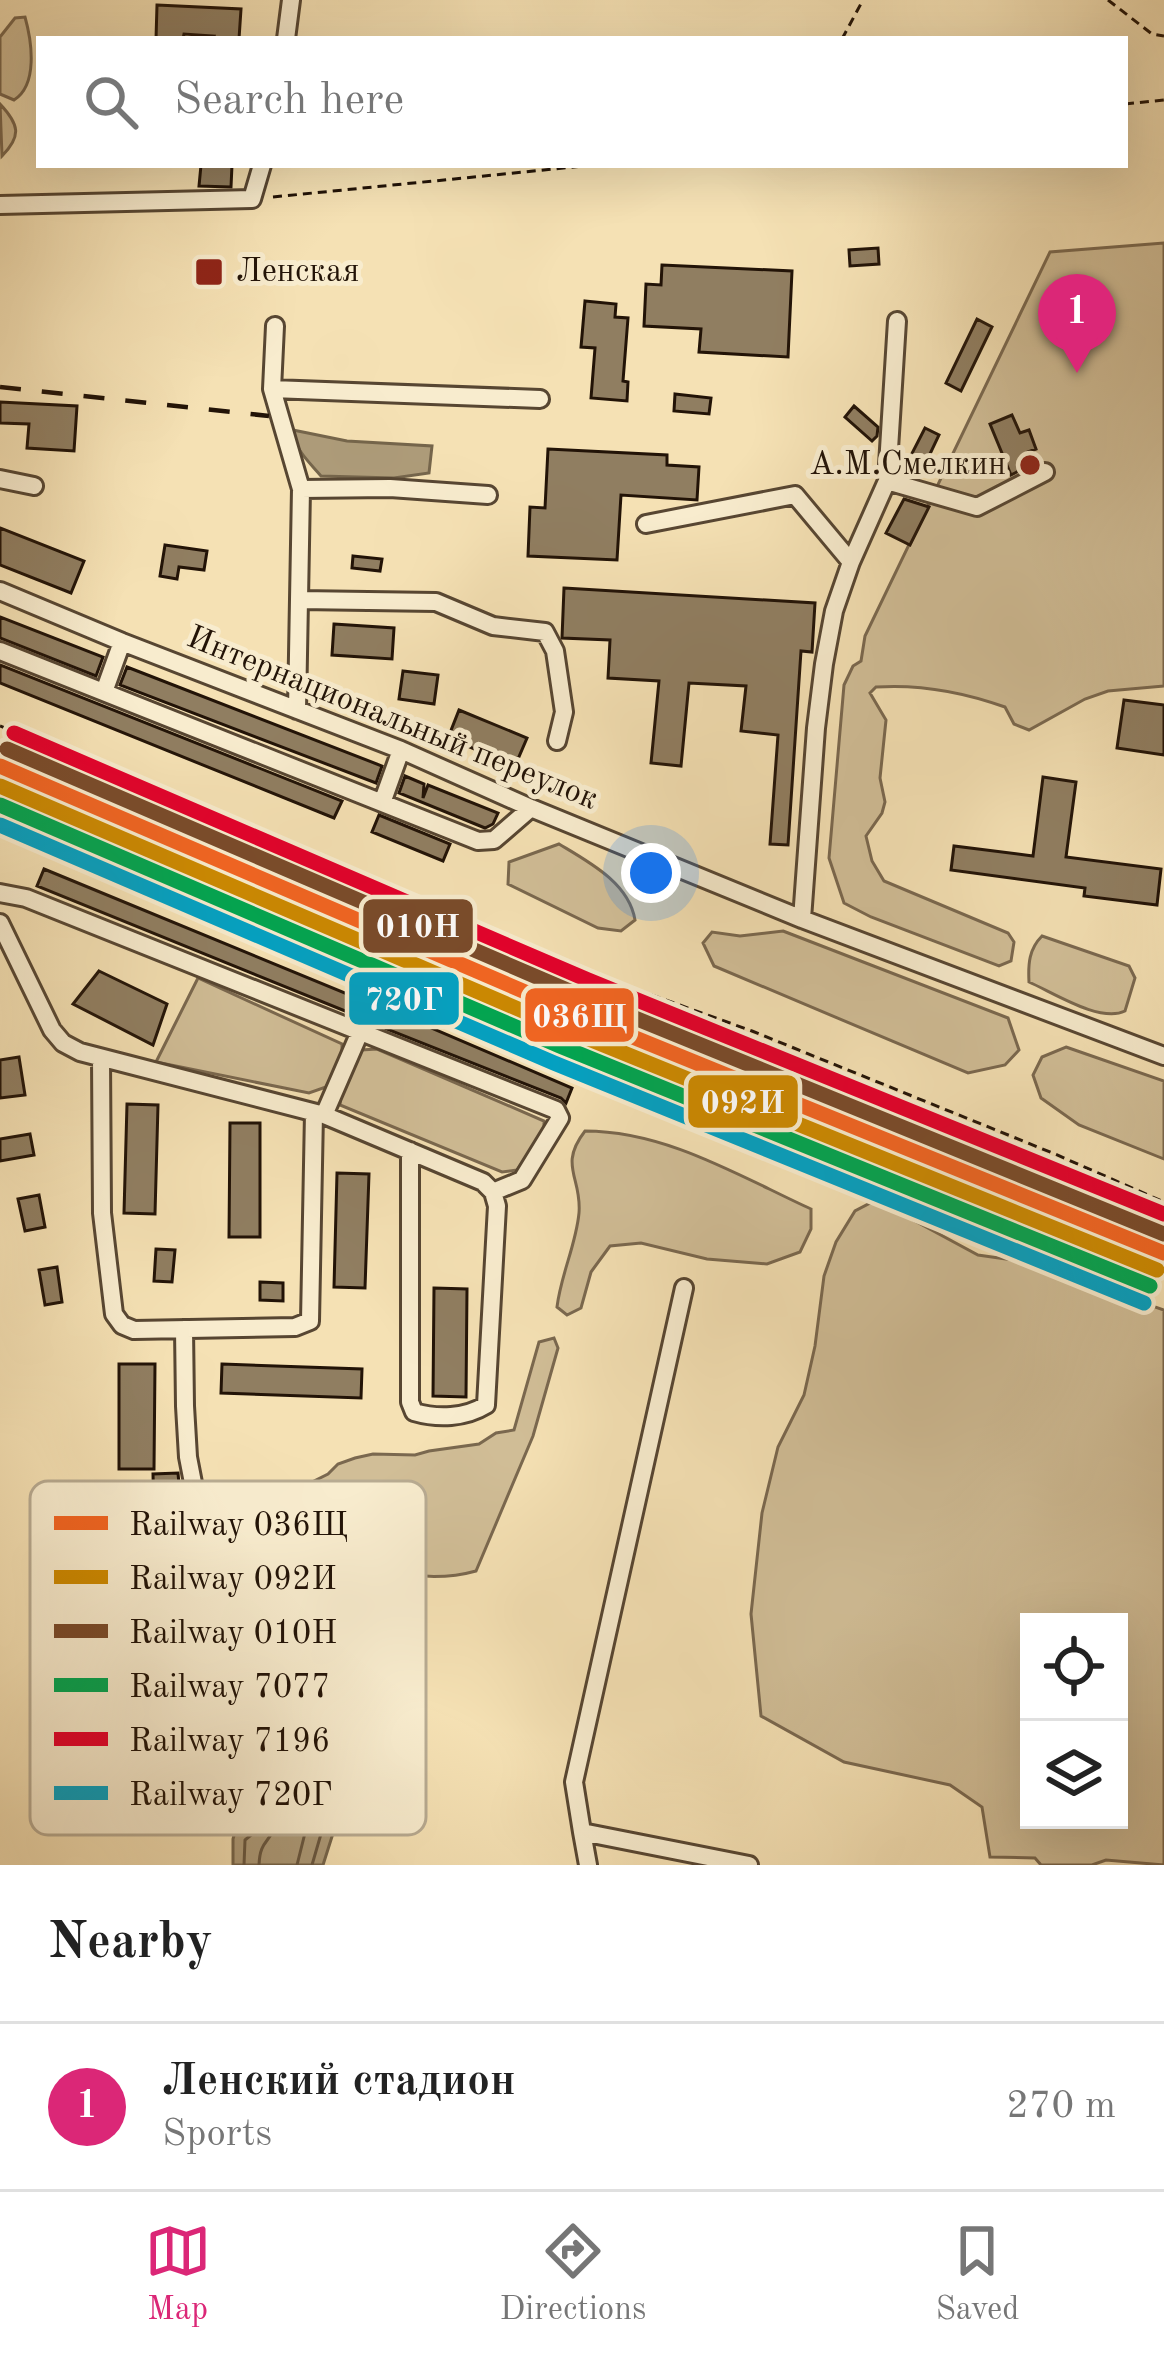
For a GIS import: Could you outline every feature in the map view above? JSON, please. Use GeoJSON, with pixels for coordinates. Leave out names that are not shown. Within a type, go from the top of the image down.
{"type":"FeatureCollection","features":[{"type":"Feature","properties":{"kind":"street"},"geometry":{"type":"LineString","coordinates":[[286,36],[291,0]]}},
{"type":"Feature","properties":{"kind":"street"},"geometry":{"type":"LineString","coordinates":[[0,205],[252,199],[261,168]]}},
{"type":"Feature","properties":{"kind":"street"},"geometry":{"type":"LineString","coordinates":[[802,919],[824,664],[850,562],[887,481],[897,321]]}},
{"type":"Feature","properties":{"kind":"street"},"geometry":{"type":"LineString","coordinates":[[275,326],[272,388],[301,489],[297,710]]}},
{"type":"Feature","properties":{"kind":"street"},"geometry":{"type":"LineString","coordinates":[[272,388],[539,399]]}},
{"type":"Feature","properties":{"kind":"street"},"geometry":{"type":"LineString","coordinates":[[887,481],[976,507],[1045,472]]}},
{"type":"Feature","properties":{"kind":"street"},"geometry":{"type":"LineString","coordinates":[[0,479],[34,486]]}},
{"type":"Feature","properties":{"kind":"street"},"geometry":{"type":"LineString","coordinates":[[301,489],[390,488],[488,495]]}},
{"type":"Feature","properties":{"kind":"street"},"geometry":{"type":"LineString","coordinates":[[646,524],[795,495],[850,562]]}},
{"type":"Feature","properties":{"kind":"street","name":"Интернациональный переулок"},"geometry":{"type":"LineString","coordinates":[[0,591],[400,750],[802,919],[1164,1056]]}},
{"type":"Feature","properties":{"kind":"street"},"geometry":{"type":"LineString","coordinates":[[300,600],[436,602],[494,626],[545,632],[555,651],[564,712],[557,741]]}},
{"type":"Feature","properties":{"kind":"street"},"geometry":{"type":"LineString","coordinates":[[104,692],[122,642]]}},
{"type":"Feature","properties":{"kind":"street"},"geometry":{"type":"LineString","coordinates":[[0,650],[478,841],[494,840],[531,808]]}},
{"type":"Feature","properties":{"kind":"street"},"geometry":{"type":"LineString","coordinates":[[382,802],[400,750]]}},
{"type":"Feature","properties":{"kind":"street"},"geometry":{"type":"LineString","coordinates":[[0,892],[26,898],[556,1110],[560,1118],[523,1180],[493,1192]]}},
{"type":"Feature","properties":{"kind":"street"},"geometry":{"type":"LineString","coordinates":[[0,923],[52,1030],[80,1052],[319,1114],[410,1151],[483,1181],[497,1206],[486,1405],[471,1414],[422,1415],[414,1412],[410,1402],[410,1151]]}},
{"type":"Feature","properties":{"kind":"street"},"geometry":{"type":"LineString","coordinates":[[101,1058],[101,1197],[114,1314],[134,1330],[295,1327],[310,1322],[319,1114],[360,1032]]}},
{"type":"Feature","properties":{"kind":"street"},"geometry":{"type":"LineString","coordinates":[[588,1865],[574,1782],[684,1288]]}},
{"type":"Feature","properties":{"kind":"street"},"geometry":{"type":"LineString","coordinates":[[184,1329],[193,1481]]}},
{"type":"Feature","properties":{"kind":"street"},"geometry":{"type":"LineString","coordinates":[[582,1832],[749,1865]]}},
{"type":"Feature","properties":{"kind":"path"},"geometry":{"type":"LineString","coordinates":[[844,36],[863,0]]}},
{"type":"Feature","properties":{"kind":"path"},"geometry":{"type":"LineString","coordinates":[[1108,0],[1152,34],[1164,36]]}},
{"type":"Feature","properties":{"kind":"path"},"geometry":{"type":"LineString","coordinates":[[1128,104],[1164,100]]}},
{"type":"Feature","properties":{"kind":"path"},"geometry":{"type":"LineString","coordinates":[[252,199],[563,168]]}},
{"type":"Feature","properties":{"kind":"path"},"geometry":{"type":"LineString","coordinates":[[0,726],[267,835],[532,952],[752,1031],[1164,1202]]}},
{"type":"Feature","properties":{"kind":"shaded area"},"geometry":{"type":"Polygon","coordinates":[[[25,17],[30,74],[14,100],[0,94],[0,37],[15,18],[25,17]]]}},
{"type":"Feature","properties":{"kind":"shaded area"},"geometry":{"type":"Polygon","coordinates":[[[0,104],[16,130],[2,156],[0,104]]]}},
{"type":"Feature","properties":{"kind":"shaded area"},"geometry":{"type":"Polygon","coordinates":[[[1164,243],[1164,686],[1108,691],[1029,730],[1014,724],[1005,707],[957,693],[892,686],[876,687],[870,693],[886,720],[880,778],[885,802],[866,836],[872,861],[884,881],[1008,933],[1014,942],[1011,961],[999,966],[844,903],[829,858],[844,685],[853,666],[861,661],[865,636],[1050,252],[1164,243]]]}},
{"type":"Feature","properties":{"kind":"shaded area"},"geometry":{"type":"Polygon","coordinates":[[[559,844],[616,884],[635,920],[621,931],[598,928],[508,884],[509,862],[559,844]]]}},
{"type":"Feature","properties":{"kind":"shaded area"},"geometry":{"type":"Polygon","coordinates":[[[783,931],[1008,1018],[1019,1050],[1005,1065],[968,1073],[714,966],[703,943],[712,932],[740,936],[783,931]]]}},
{"type":"Feature","properties":{"kind":"shaded area"},"geometry":{"type":"Polygon","coordinates":[[[1042,936],[1129,966],[1135,978],[1125,1011],[1090,1010],[1029,982],[1030,957],[1042,936]]]}},
{"type":"Feature","properties":{"kind":"shaded area"},"geometry":{"type":"Polygon","coordinates":[[[198,978],[342,1044],[342,1059],[326,1087],[309,1093],[156,1062],[198,978]]]}},
{"type":"Feature","properties":{"kind":"shaded area"},"geometry":{"type":"Polygon","coordinates":[[[1066,1047],[1164,1081],[1164,1159],[1079,1125],[1041,1098],[1033,1075],[1042,1057],[1066,1047]]]}},
{"type":"Feature","properties":{"kind":"shaded area"},"geometry":{"type":"Polygon","coordinates":[[[377,1049],[544,1121],[544,1130],[517,1170],[502,1172],[340,1105],[341,1090],[361,1050],[377,1049]]]}},
{"type":"Feature","properties":{"kind":"shaded area"},"geometry":{"type":"Polygon","coordinates":[[[585,1131],[673,1147],[811,1209],[811,1229],[800,1252],[767,1264],[707,1259],[641,1243],[610,1246],[591,1272],[581,1308],[567,1315],[557,1307],[579,1213],[573,1154],[585,1131]]]}},
{"type":"Feature","properties":{"kind":"shaded area"},"geometry":{"type":"Polygon","coordinates":[[[876,1200],[978,1255],[1027,1262],[1164,1310],[1164,1865],[1106,1860],[1092,1865],[1041,1865],[1035,1858],[990,1857],[982,1807],[950,1785],[844,1762],[761,1716],[751,1614],[762,1513],[778,1447],[804,1395],[824,1276],[836,1242],[855,1211],[876,1200]]]}},
{"type":"Feature","properties":{"kind":"shaded area"},"geometry":{"type":"Polygon","coordinates":[[[554,1338],[558,1348],[533,1436],[476,1571],[426,1576],[426,1481],[314,1481],[355,1458],[415,1455],[479,1444],[496,1433],[514,1430],[539,1342],[554,1338]]]}},
{"type":"Feature","properties":{"kind":"water"},"geometry":{"type":"Polygon","coordinates":[[[293,430],[347,441],[432,446],[429,473],[394,478],[321,476],[299,449],[293,430]]]}},
{"type":"Feature","properties":{"kind":"water"},"geometry":{"type":"Polygon","coordinates":[[[234,1835],[332,1835],[323,1865],[233,1865],[234,1835]]]}},
{"type":"Feature","properties":{"kind":"building"},"geometry":{"type":"Polygon","coordinates":[[[157,5],[241,9],[239,36],[156,36],[157,5]]]}},
{"type":"Feature","properties":{"kind":"building"},"geometry":{"type":"Polygon","coordinates":[[[201,168],[232,168],[231,187],[199,186],[201,168]]]}},
{"type":"Feature","properties":{"kind":"building"},"geometry":{"type":"Polygon","coordinates":[[[878,248],[879,264],[850,266],[849,250],[878,248]]]}},
{"type":"Feature","properties":{"kind":"building"},"geometry":{"type":"Polygon","coordinates":[[[662,265],[792,271],[788,357],[699,352],[701,329],[644,326],[646,284],[661,285],[662,265]]]}},
{"type":"Feature","properties":{"kind":"building"},"geometry":{"type":"Polygon","coordinates":[[[585,301],[616,304],[615,317],[628,318],[623,381],[628,382],[627,401],[591,398],[595,348],[581,347],[585,301]]]}},
{"type":"Feature","properties":{"kind":"building"},"geometry":{"type":"Polygon","coordinates":[[[977,319],[992,327],[961,391],[946,383],[977,319]]]}},
{"type":"Feature","properties":{"kind":"building"},"geometry":{"type":"Polygon","coordinates":[[[675,394],[711,398],[709,414],[674,411],[675,394]]]}},
{"type":"Feature","properties":{"kind":"building"},"geometry":{"type":"Polygon","coordinates":[[[0,402],[77,406],[74,451],[27,448],[29,424],[0,423],[0,402]]]}},
{"type":"Feature","properties":{"kind":"building"},"geometry":{"type":"Polygon","coordinates":[[[854,406],[878,427],[872,441],[845,417],[854,406]]]}},
{"type":"Feature","properties":{"kind":"building"},"geometry":{"type":"Polygon","coordinates":[[[1012,415],[1020,433],[1029,430],[1036,449],[1028,452],[1032,464],[1011,475],[990,424],[1012,415]]]}},
{"type":"Feature","properties":{"kind":"building"},"geometry":{"type":"Polygon","coordinates":[[[925,428],[939,435],[921,473],[906,465],[925,428]]]}},
{"type":"Feature","properties":{"kind":"building"},"geometry":{"type":"Polygon","coordinates":[[[548,449],[667,455],[667,465],[699,467],[697,500],[621,495],[617,560],[528,556],[530,507],[545,508],[548,449]]]}},
{"type":"Feature","properties":{"kind":"building"},"geometry":{"type":"Polygon","coordinates":[[[904,499],[929,507],[910,545],[886,533],[904,499]]]}},
{"type":"Feature","properties":{"kind":"building"},"geometry":{"type":"Polygon","coordinates":[[[0,528],[84,561],[71,593],[0,565],[0,528]]]}},
{"type":"Feature","properties":{"kind":"building"},"geometry":{"type":"Polygon","coordinates":[[[165,545],[207,551],[204,570],[179,567],[177,579],[160,576],[165,545]]]}},
{"type":"Feature","properties":{"kind":"building"},"geometry":{"type":"Polygon","coordinates":[[[353,556],[382,559],[380,571],[352,568],[353,556]]]}},
{"type":"Feature","properties":{"kind":"building"},"geometry":{"type":"Polygon","coordinates":[[[564,588],[815,603],[812,652],[801,651],[788,845],[770,844],[778,735],[741,731],[746,686],[689,683],[681,766],[651,763],[659,681],[608,678],[610,640],[562,638],[564,588]]]}},
{"type":"Feature","properties":{"kind":"building"},"geometry":{"type":"Polygon","coordinates":[[[0,617],[103,657],[96,676],[0,638],[0,617]]]}},
{"type":"Feature","properties":{"kind":"building"},"geometry":{"type":"Polygon","coordinates":[[[334,624],[394,628],[392,659],[332,655],[334,624]]]}},
{"type":"Feature","properties":{"kind":"building"},"geometry":{"type":"Polygon","coordinates":[[[0,665],[342,801],[334,818],[0,683],[0,665]]]}},
{"type":"Feature","properties":{"kind":"building"},"geometry":{"type":"Polygon","coordinates":[[[127,667],[382,766],[376,783],[120,685],[127,667]]]}},
{"type":"Feature","properties":{"kind":"building"},"geometry":{"type":"Polygon","coordinates":[[[403,671],[438,675],[434,704],[399,699],[403,671]]]}},
{"type":"Feature","properties":{"kind":"building"},"geometry":{"type":"Polygon","coordinates":[[[1124,700],[1164,705],[1164,755],[1117,748],[1124,700]]]}},
{"type":"Feature","properties":{"kind":"building"},"geometry":{"type":"Polygon","coordinates":[[[459,710],[527,738],[515,766],[448,738],[459,710]]]}},
{"type":"Feature","properties":{"kind":"building"},"geometry":{"type":"Polygon","coordinates":[[[405,776],[424,784],[423,798],[428,785],[498,813],[493,824],[485,828],[399,793],[405,776]]]}},
{"type":"Feature","properties":{"kind":"building"},"geometry":{"type":"Polygon","coordinates":[[[1043,777],[1076,782],[1066,857],[1161,869],[1157,905],[1084,896],[1085,888],[951,870],[954,846],[1033,856],[1043,777]]]}},
{"type":"Feature","properties":{"kind":"building"},"geometry":{"type":"Polygon","coordinates":[[[379,815],[450,844],[443,861],[372,832],[379,815]]]}},
{"type":"Feature","properties":{"kind":"building"},"geometry":{"type":"Polygon","coordinates":[[[44,869],[362,1000],[355,1015],[37,886],[44,869]]]}},
{"type":"Feature","properties":{"kind":"building"},"geometry":{"type":"Polygon","coordinates":[[[99,971],[167,1004],[153,1045],[73,1004],[99,971]]]}},
{"type":"Feature","properties":{"kind":"building"},"geometry":{"type":"Polygon","coordinates":[[[387,1009],[572,1088],[566,1103],[379,1026],[387,1009]]]}},
{"type":"Feature","properties":{"kind":"building"},"geometry":{"type":"Polygon","coordinates":[[[19,1057],[25,1095],[0,1098],[0,1060],[19,1057]]]}},
{"type":"Feature","properties":{"kind":"building"},"geometry":{"type":"Polygon","coordinates":[[[127,1104],[158,1105],[155,1214],[124,1213],[127,1104]]]}},
{"type":"Feature","properties":{"kind":"building"},"geometry":{"type":"Polygon","coordinates":[[[230,1123],[260,1123],[260,1237],[229,1237],[230,1123]]]}},
{"type":"Feature","properties":{"kind":"building"},"geometry":{"type":"Polygon","coordinates":[[[30,1134],[34,1155],[0,1161],[0,1139],[30,1134]]]}},
{"type":"Feature","properties":{"kind":"building"},"geometry":{"type":"Polygon","coordinates":[[[337,1173],[369,1174],[365,1288],[334,1287],[337,1173]]]}},
{"type":"Feature","properties":{"kind":"building"},"geometry":{"type":"Polygon","coordinates":[[[39,1195],[45,1227],[25,1231],[18,1199],[39,1195]]]}},
{"type":"Feature","properties":{"kind":"building"},"geometry":{"type":"Polygon","coordinates":[[[156,1249],[175,1250],[172,1282],[154,1281],[156,1249]]]}},
{"type":"Feature","properties":{"kind":"building"},"geometry":{"type":"Polygon","coordinates":[[[57,1267],[62,1302],[45,1305],[39,1270],[57,1267]]]}},
{"type":"Feature","properties":{"kind":"building"},"geometry":{"type":"Polygon","coordinates":[[[260,1282],[283,1283],[283,1301],[260,1300],[260,1282]]]}},
{"type":"Feature","properties":{"kind":"building"},"geometry":{"type":"Polygon","coordinates":[[[434,1288],[467,1289],[466,1397],[433,1396],[434,1288]]]}},
{"type":"Feature","properties":{"kind":"building"},"geometry":{"type":"Polygon","coordinates":[[[119,1364],[155,1364],[154,1469],[119,1469],[119,1364]]]}},
{"type":"Feature","properties":{"kind":"building"},"geometry":{"type":"Polygon","coordinates":[[[222,1364],[362,1369],[361,1398],[221,1393],[222,1364]]]}},
{"type":"Feature","properties":{"kind":"building"},"geometry":{"type":"Polygon","coordinates":[[[178,1473],[179,1481],[153,1481],[153,1474],[178,1473]]]}},
{"type":"Feature","properties":{"kind":"railway"},"geometry":{"type":"LineString","coordinates":[[0,387],[269,416]]}},
{"type":"Feature","properties":{"kind":"rail line","name":"7196"},"geometry":{"type":"LineString","coordinates":[[14,733],[588,980],[1164,1214]]}},
{"type":"Feature","properties":{"kind":"rail line","name":"010Н"},"geometry":{"type":"LineString","coordinates":[[7,749],[581,996],[1164,1234]]}},
{"type":"Feature","properties":{"kind":"rail line","name":"036Щ"},"geometry":{"type":"LineString","coordinates":[[0,766],[574,1013],[1164,1253]]}},
{"type":"Feature","properties":{"kind":"rail line","name":"092И"},"geometry":{"type":"LineString","coordinates":[[0,786],[567,1030],[1157,1270]]}},
{"type":"Feature","properties":{"kind":"rail line","name":"7077"},"geometry":{"type":"LineString","coordinates":[[0,805],[560,1046],[1150,1286]]}},
{"type":"Feature","properties":{"kind":"rail line","name":"720Г"},"geometry":{"type":"LineString","coordinates":[[0,825],[554,1063],[1144,1303]]}},
{"type":"Feature","properties":{"kind":"place","name":"Ленская"},"geometry":{"type":"Point","coordinates":[209,272]}},
{"type":"Feature","properties":{"kind":"place","name":"Ленский стадион"},"geometry":{"type":"Point","coordinates":[1077,373]}},
{"type":"Feature","properties":{"kind":"place","name":"А.М.Смелкин"},"geometry":{"type":"Point","coordinates":[1030,465]}}]}
